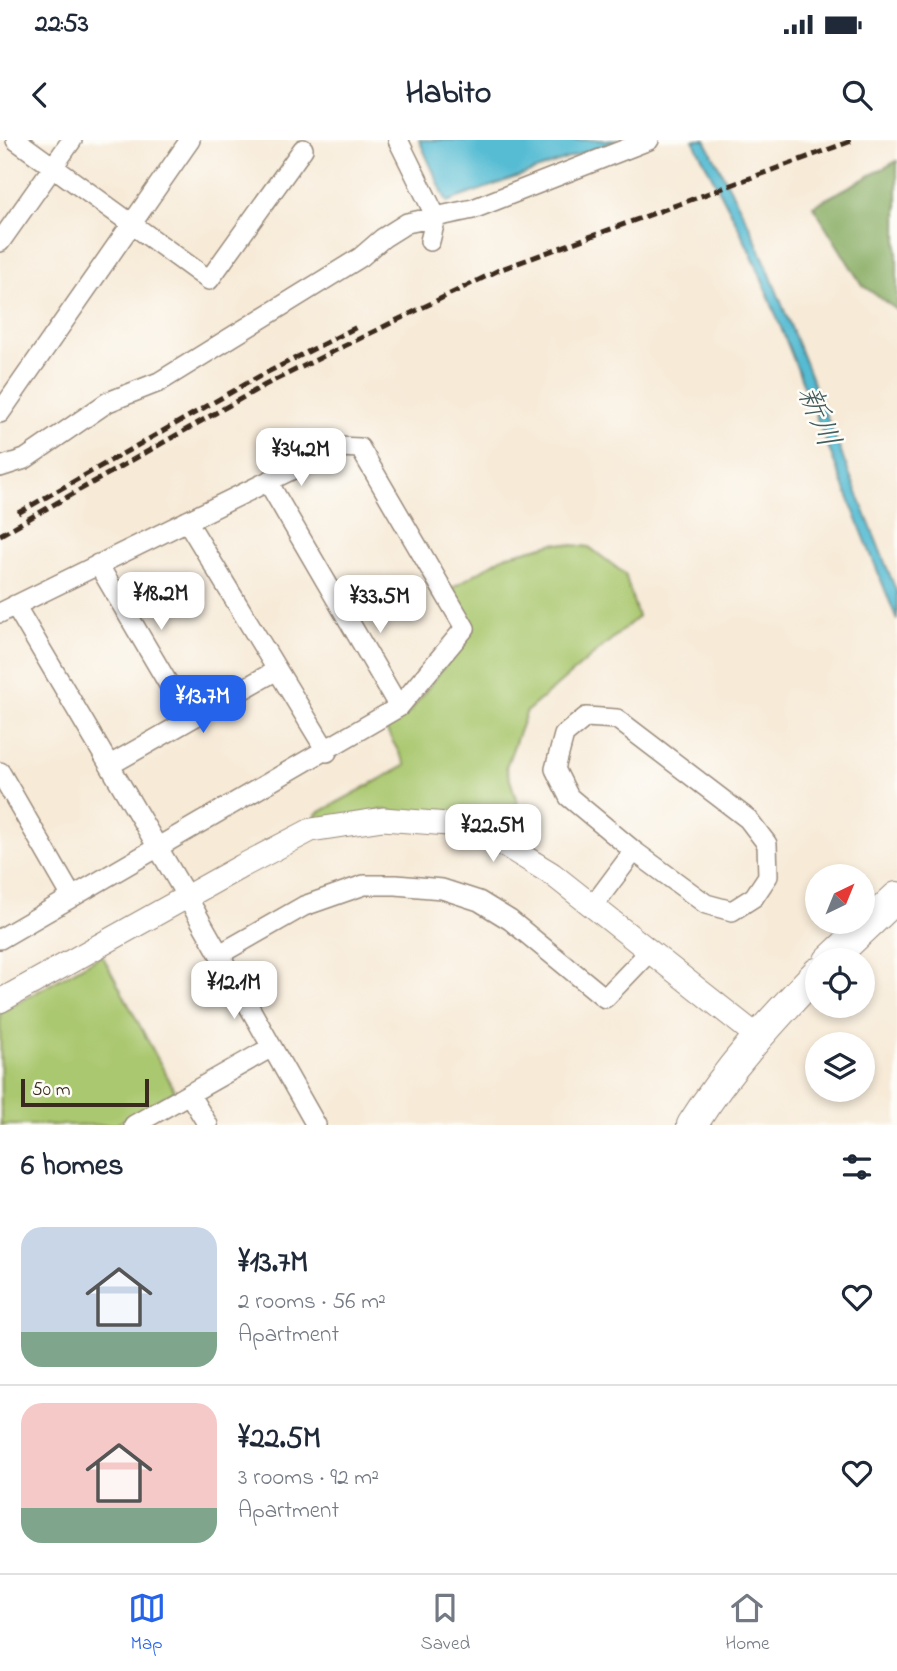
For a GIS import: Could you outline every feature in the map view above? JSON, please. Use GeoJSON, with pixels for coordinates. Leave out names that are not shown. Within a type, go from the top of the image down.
{"type":"FeatureCollection","features":[{"type":"Feature","properties":{"kind":"main road"},"geometry":{"type":"LineString","coordinates":[[843,948],[897,897]]}},
{"type":"Feature","properties":{"kind":"main road"},"geometry":{"type":"LineString","coordinates":[[692,1125],[737,1062],[805,986]]}},
{"type":"Feature","properties":{"kind":"street"},"geometry":{"type":"LineString","coordinates":[[16,140],[209,280],[303,149]]}},
{"type":"Feature","properties":{"kind":"street"},"geometry":{"type":"LineString","coordinates":[[0,242],[72,140]]}},
{"type":"Feature","properties":{"kind":"street"},"geometry":{"type":"LineString","coordinates":[[0,414],[190,140]]}},
{"type":"Feature","properties":{"kind":"street"},"geometry":{"type":"LineString","coordinates":[[398,140],[436,217],[430,241]]}},
{"type":"Feature","properties":{"kind":"street"},"geometry":{"type":"LineString","coordinates":[[0,467],[24,460],[108,402],[159,382],[361,257],[383,238],[407,223],[473,209],[649,140]]}},
{"type":"Feature","properties":{"kind":"street"},"geometry":{"type":"LineString","coordinates":[[0,939],[159,847],[327,752],[400,707],[464,628],[360,448],[338,447],[8,609],[110,765],[159,847],[316,1125]]}},
{"type":"Feature","properties":{"kind":"street"},"geometry":{"type":"LineString","coordinates":[[268,482],[400,707]]}},
{"type":"Feature","properties":{"kind":"street"},"geometry":{"type":"LineString","coordinates":[[187,521],[327,752]]}},
{"type":"Feature","properties":{"kind":"street"},"geometry":{"type":"LineString","coordinates":[[98,564],[189,719]]}},
{"type":"Feature","properties":{"kind":"street"},"geometry":{"type":"LineString","coordinates":[[110,765],[277,670]]}},
{"type":"Feature","properties":{"kind":"street"},"geometry":{"type":"LineString","coordinates":[[586,717],[617,719],[748,819],[767,844],[768,876],[754,897],[732,911],[706,904],[634,851],[569,797],[555,769],[564,736],[586,717]]}},
{"type":"Feature","properties":{"kind":"street"},"geometry":{"type":"LineString","coordinates":[[0,772],[72,897]]}},
{"type":"Feature","properties":{"kind":"street"},"geometry":{"type":"LineString","coordinates":[[0,1001],[311,830],[383,819],[447,824],[498,841],[552,874],[758,1037]]}},
{"type":"Feature","properties":{"kind":"street"},"geometry":{"type":"LineString","coordinates":[[593,906],[634,851]]}},
{"type":"Feature","properties":{"kind":"street"},"geometry":{"type":"LineString","coordinates":[[220,954],[304,906],[364,885],[442,889],[479,901],[510,920],[605,998],[650,951]]}},
{"type":"Feature","properties":{"kind":"street"},"geometry":{"type":"LineString","coordinates":[[134,1125],[272,1047]]}},
{"type":"Feature","properties":{"kind":"street"},"geometry":{"type":"LineString","coordinates":[[190,1094],[208,1125]]}},
{"type":"Feature","properties":{"kind":"green space"},"geometry":{"type":"Polygon","coordinates":[[[897,161],[897,310],[862,285],[813,206],[897,161]]]}},
{"type":"Feature","properties":{"kind":"green space"},"geometry":{"type":"Polygon","coordinates":[[[555,543],[589,547],[625,574],[638,617],[527,711],[506,767],[532,849],[488,824],[382,810],[317,824],[316,814],[406,765],[384,726],[409,713],[473,628],[452,588],[505,556],[555,543]]]}},
{"type":"Feature","properties":{"kind":"green space"},"geometry":{"type":"Polygon","coordinates":[[[102,955],[175,1091],[115,1125],[1,1125],[0,1013],[102,955]]]}},
{"type":"Feature","properties":{"kind":"water"},"geometry":{"type":"Polygon","coordinates":[[[419,140],[619,140],[447,202],[419,140]]]}},
{"type":"Feature","properties":{"kind":"water","name":"新川"},"geometry":{"type":"Polygon","coordinates":[[[693,140],[705,140],[765,262],[897,593],[897,620],[756,265],[693,140]]]}},
{"type":"Feature","properties":{"kind":"railway"},"geometry":{"type":"LineString","coordinates":[[0,535],[265,385],[499,270],[854,140]]}},
{"type":"Feature","properties":{"kind":"railway"},"geometry":{"type":"LineString","coordinates":[[18,513],[260,376],[359,326]]}}]}
